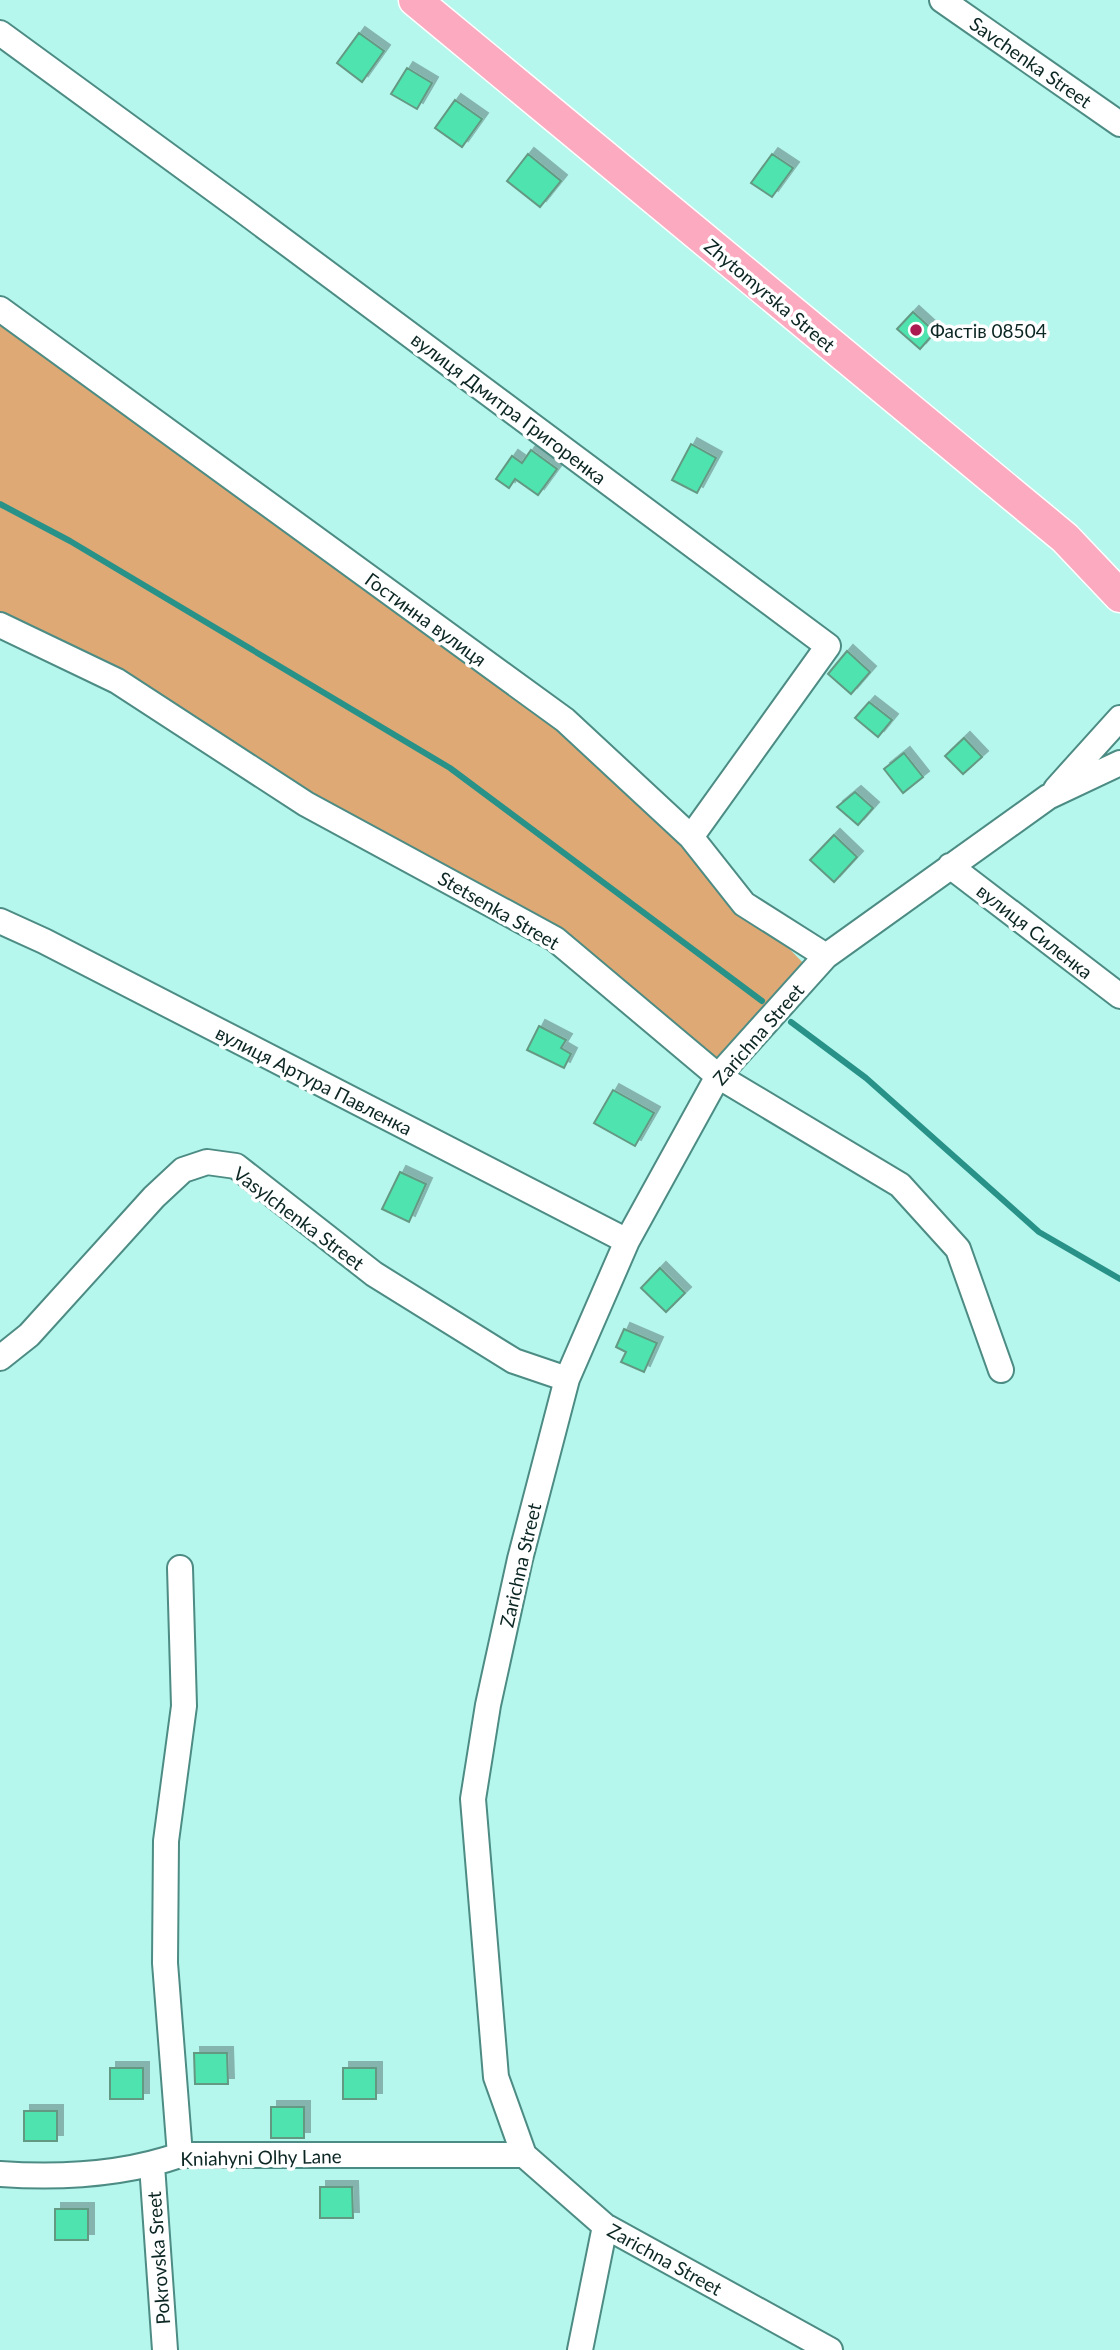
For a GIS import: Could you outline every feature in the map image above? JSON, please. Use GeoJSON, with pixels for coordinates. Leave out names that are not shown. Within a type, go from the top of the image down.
{"type":"FeatureCollection","features":[{"type":"Feature","properties":{"kind":"main road","name":"Zhytomyrska Street"},"geometry":{"type":"LineString","coordinates":[[415,0],[1065,538],[1120,596]]}},
{"type":"Feature","properties":{"kind":"street","name":"Savchenka Street"},"geometry":{"type":"LineString","coordinates":[[942,0],[1120,124]]}},
{"type":"Feature","properties":{"kind":"street","name":"вулиця Дмитра Григоренка"},"geometry":{"type":"LineString","coordinates":[[0,33],[242,209],[828,646],[691,837]]}},
{"type":"Feature","properties":{"kind":"street","name":"Гостинна вулиця"},"geometry":{"type":"LineString","coordinates":[[0,309],[565,720],[691,837],[744,904],[826,956]]}},
{"type":"Feature","properties":{"kind":"street","name":"Stetsenka Street"},"geometry":{"type":"LineString","coordinates":[[0,625],[117,681],[306,804],[555,939],[718,1076],[900,1185],[958,1249],[1001,1370]]}},
{"type":"Feature","properties":{"kind":"street","name":"Zarichna Street"},"geometry":{"type":"LineString","coordinates":[[1048,797],[1120,718]]}},
{"type":"Feature","properties":{"kind":"street","name":"Zarichna Street"},"geometry":{"type":"LineString","coordinates":[[830,2350],[605,2226],[524,2155],[496,2077],[473,1799],[488,1704],[520,1559],[567,1379],[627,1241],[718,1076],[826,956],[1048,797],[1120,763]]}},
{"type":"Feature","properties":{"kind":"street","name":"вулиця Силенка"},"geometry":{"type":"LineString","coordinates":[[950,866],[1120,996]]}},
{"type":"Feature","properties":{"kind":"street","name":"вулиця Артура Павленка"},"geometry":{"type":"LineString","coordinates":[[0,921],[57,947],[627,1241]]}},
{"type":"Feature","properties":{"kind":"street","name":"Vasylchenka Street"},"geometry":{"type":"LineString","coordinates":[[0,1359],[29,1335],[164,1188],[183,1170],[207,1162],[236,1166],[374,1274],[514,1361],[567,1379]]}},
{"type":"Feature","properties":{"kind":"street"},"geometry":{"type":"LineString","coordinates":[[180,1568],[184,1706],[166,1841],[165,1950],[180,2155]]}},
{"type":"Feature","properties":{"kind":"street","name":"Kniahyni Olhy Lane"},"geometry":{"type":"LineString","coordinates":[[0,2174],[47,2178],[152,2165],[180,2155],[524,2155]]}},
{"type":"Feature","properties":{"kind":"street","name":"Pokrovska Sreet"},"geometry":{"type":"LineString","coordinates":[[152,2165],[165,2350]]}},
{"type":"Feature","properties":{"kind":"street"},"geometry":{"type":"LineString","coordinates":[[580,2350],[605,2226]]}},
{"type":"Feature","properties":{"kind":"shaded area"},"geometry":{"type":"Polygon","coordinates":[[[0,322],[565,720],[812,972],[718,1076],[555,939],[0,625],[0,322]]]}},
{"type":"Feature","properties":{"kind":"building"},"geometry":{"type":"Polygon","coordinates":[[[359,33],[384,51],[362,82],[337,63],[359,33]]]}},
{"type":"Feature","properties":{"kind":"building"},"geometry":{"type":"Polygon","coordinates":[[[407,68],[432,83],[417,109],[391,94],[407,68]]]}},
{"type":"Feature","properties":{"kind":"building"},"geometry":{"type":"Polygon","coordinates":[[[455,100],[482,119],[462,147],[435,128],[455,100]]]}},
{"type":"Feature","properties":{"kind":"building"},"geometry":{"type":"Polygon","coordinates":[[[528,154],[561,181],[540,207],[507,181],[528,154]]]}},
{"type":"Feature","properties":{"kind":"building"},"geometry":{"type":"Polygon","coordinates":[[[772,154],[793,168],[772,197],[751,183],[772,154]]]}},
{"type":"Feature","properties":{"kind":"building","name":"Фастів 08504"},"geometry":{"type":"Polygon","coordinates":[[[913,312],[935,332],[920,349],[897,329],[913,312]]]}},
{"type":"Feature","properties":{"kind":"building"},"geometry":{"type":"Polygon","coordinates":[[[691,444],[716,458],[697,493],[672,480],[691,444]]]}},
{"type":"Feature","properties":{"kind":"building"},"geometry":{"type":"Polygon","coordinates":[[[531,450],[557,469],[538,495],[515,479],[509,488],[496,479],[512,456],[522,463],[531,450]]]}},
{"type":"Feature","properties":{"kind":"building"},"geometry":{"type":"Polygon","coordinates":[[[847,651],[870,672],[851,694],[828,674],[847,651]]]}},
{"type":"Feature","properties":{"kind":"building"},"geometry":{"type":"Polygon","coordinates":[[[869,702],[892,720],[878,737],[855,718],[869,702]]]}},
{"type":"Feature","properties":{"kind":"building"},"geometry":{"type":"Polygon","coordinates":[[[964,738],[982,757],[963,774],[945,756],[964,738]]]}},
{"type":"Feature","properties":{"kind":"building"},"geometry":{"type":"Polygon","coordinates":[[[904,753],[923,777],[903,793],[884,769],[904,753]]]}},
{"type":"Feature","properties":{"kind":"building"},"geometry":{"type":"Polygon","coordinates":[[[855,792],[873,808],[858,825],[837,807],[855,792]]]}},
{"type":"Feature","properties":{"kind":"building"},"geometry":{"type":"Polygon","coordinates":[[[834,835],[857,857],[834,882],[810,860],[834,835]]]}},
{"type":"Feature","properties":{"kind":"building"},"geometry":{"type":"Polygon","coordinates":[[[539,1026],[566,1040],[561,1048],[571,1054],[564,1068],[527,1050],[539,1026]]]}},
{"type":"Feature","properties":{"kind":"building"},"geometry":{"type":"Polygon","coordinates":[[[613,1090],[654,1113],[635,1146],[594,1123],[613,1090]]]}},
{"type":"Feature","properties":{"kind":"building"},"geometry":{"type":"Polygon","coordinates":[[[400,1172],[426,1184],[409,1222],[382,1209],[400,1172]]]}},
{"type":"Feature","properties":{"kind":"building"},"geometry":{"type":"Polygon","coordinates":[[[660,1268],[685,1293],[666,1312],[641,1288],[660,1268]]]}},
{"type":"Feature","properties":{"kind":"building"},"geometry":{"type":"Polygon","coordinates":[[[624,1329],[657,1343],[644,1372],[621,1362],[626,1352],[616,1347],[624,1329]]]}},
{"type":"Feature","properties":{"kind":"building"},"geometry":{"type":"Polygon","coordinates":[[[194,2053],[227,2053],[228,2084],[195,2084],[194,2053]]]}},
{"type":"Feature","properties":{"kind":"building"},"geometry":{"type":"Polygon","coordinates":[[[110,2068],[143,2068],[143,2099],[110,2099],[110,2068]]]}},
{"type":"Feature","properties":{"kind":"building"},"geometry":{"type":"Polygon","coordinates":[[[343,2068],[376,2068],[376,2099],[343,2099],[343,2068]]]}},
{"type":"Feature","properties":{"kind":"building"},"geometry":{"type":"Polygon","coordinates":[[[271,2107],[304,2107],[304,2138],[271,2138],[271,2107]]]}},
{"type":"Feature","properties":{"kind":"building"},"geometry":{"type":"Polygon","coordinates":[[[24,2111],[57,2111],[57,2141],[24,2141],[24,2111]]]}},
{"type":"Feature","properties":{"kind":"building"},"geometry":{"type":"Polygon","coordinates":[[[320,2187],[352,2187],[353,2218],[320,2218],[320,2187]]]}},
{"type":"Feature","properties":{"kind":"building"},"geometry":{"type":"Polygon","coordinates":[[[55,2209],[88,2209],[88,2240],[55,2240],[55,2209]]]}},
{"type":"Feature","properties":{"kind":"waterway"},"geometry":{"type":"LineString","coordinates":[[0,504],[70,541],[450,768],[762,1001]]}},
{"type":"Feature","properties":{"kind":"waterway"},"geometry":{"type":"LineString","coordinates":[[791,1022],[866,1078],[1039,1232],[1120,1279]]}},
{"type":"Feature","properties":{"kind":"place","name":"Фастів 08504"},"geometry":{"type":"Point","coordinates":[916,330]}}]}
